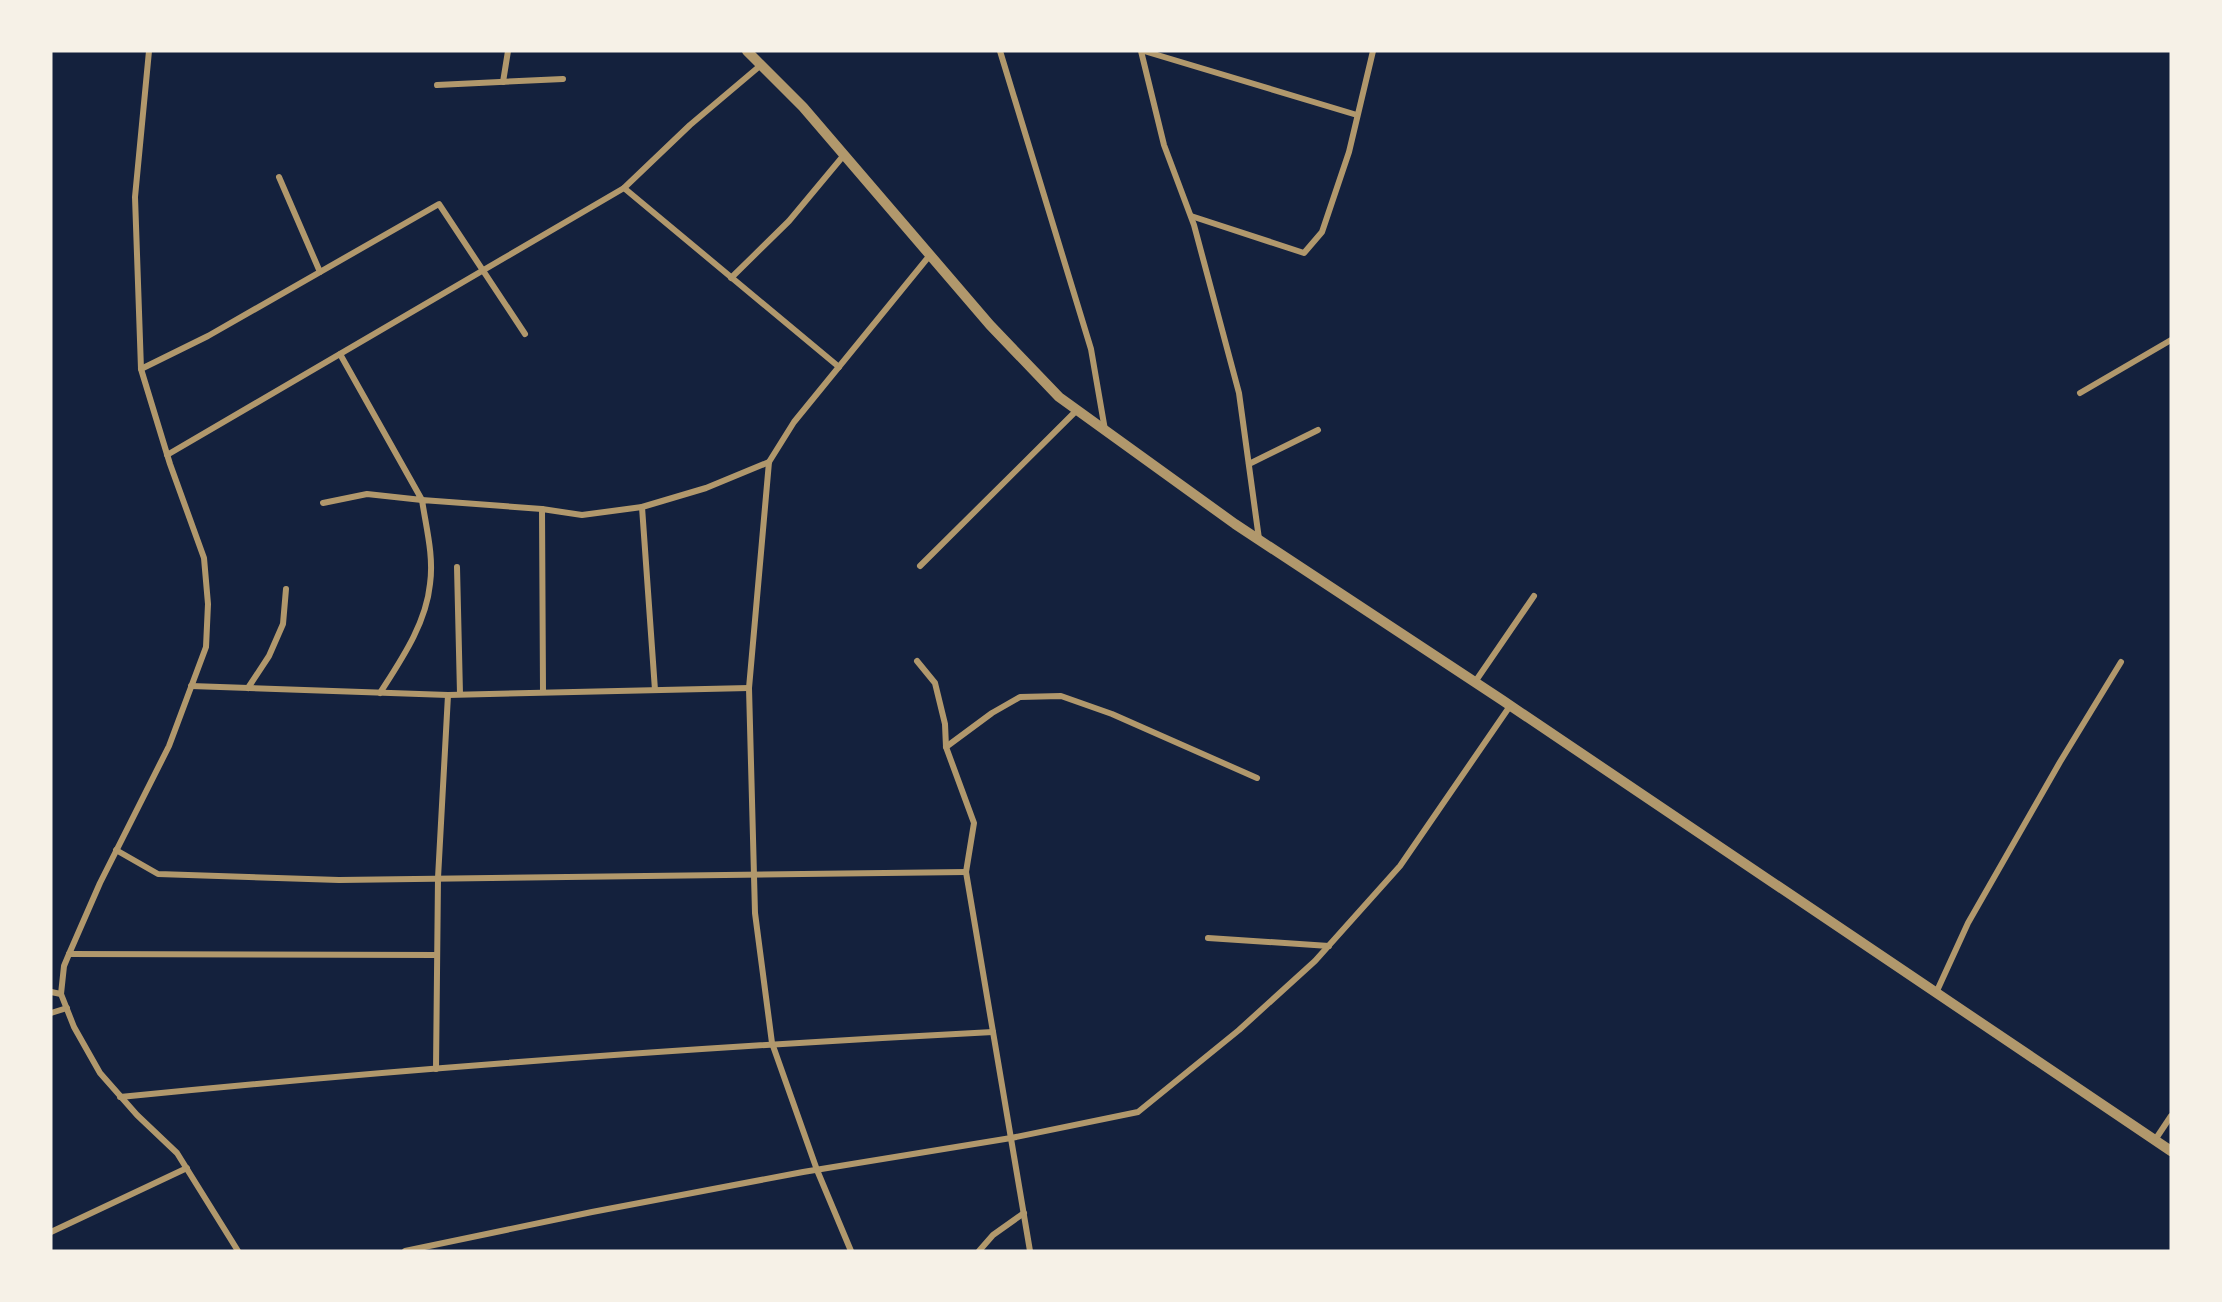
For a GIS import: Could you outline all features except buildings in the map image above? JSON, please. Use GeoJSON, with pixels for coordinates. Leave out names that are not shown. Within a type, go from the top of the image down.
{"type":"FeatureCollection","features":[{"type":"Feature","properties":{"kind":"street"},"geometry":{"type":"LineString","coordinates":[[149,51],[135,197],[141,369],[167,455],[204,558],[208,603],[206,647],[170,746],[100,882],[69,954],[64,966],[61,994],[74,1027],[100,1073],[120,1097],[177,1153],[238,1251]]}},
{"type":"Feature","properties":{"kind":"street"},"geometry":{"type":"LineString","coordinates":[[503,82],[508,51]]}},
{"type":"Feature","properties":{"kind":"street"},"geometry":{"type":"LineString","coordinates":[[747,51],[802,107],[990,325],[1059,397],[1259,540],[1510,705],[2171,1150]]}},
{"type":"Feature","properties":{"kind":"street"},"geometry":{"type":"LineString","coordinates":[[1000,51],[1091,349],[1105,430]]}},
{"type":"Feature","properties":{"kind":"street"},"geometry":{"type":"LineString","coordinates":[[1259,540],[1239,393],[1191,216],[1164,145],[1143,51],[1357,116]]}},
{"type":"Feature","properties":{"kind":"street"},"geometry":{"type":"LineString","coordinates":[[1191,216],[1304,254],[1322,232],[1349,152],[1373,51]]}},
{"type":"Feature","properties":{"kind":"street"},"geometry":{"type":"LineString","coordinates":[[167,455],[624,188],[690,125],[761,65]]}},
{"type":"Feature","properties":{"kind":"street"},"geometry":{"type":"LineString","coordinates":[[437,85],[563,79]]}},
{"type":"Feature","properties":{"kind":"street"},"geometry":{"type":"LineString","coordinates":[[731,278],[789,220],[844,155]]}},
{"type":"Feature","properties":{"kind":"street"},"geometry":{"type":"LineString","coordinates":[[279,177],[320,272]]}},
{"type":"Feature","properties":{"kind":"street"},"geometry":{"type":"LineString","coordinates":[[624,188],[838,368]]}},
{"type":"Feature","properties":{"kind":"street"},"geometry":{"type":"LineString","coordinates":[[141,369],[208,336],[439,204],[525,334]]}},
{"type":"Feature","properties":{"kind":"street"},"geometry":{"type":"LineString","coordinates":[[851,1251],[817,1170],[772,1043],[755,914],[749,688],[769,462],[794,422],[930,255]]}},
{"type":"Feature","properties":{"kind":"street"},"geometry":{"type":"LineString","coordinates":[[2080,393],[2171,340]]}},
{"type":"Feature","properties":{"kind":"street"},"geometry":{"type":"LineString","coordinates":[[340,354],[422,500],[429,546],[430,584],[419,624],[401,661],[380,693]]}},
{"type":"Feature","properties":{"kind":"street"},"geometry":{"type":"LineString","coordinates":[[920,566],[1077,410]]}},
{"type":"Feature","properties":{"kind":"street"},"geometry":{"type":"LineString","coordinates":[[1249,464],[1318,430]]}},
{"type":"Feature","properties":{"kind":"street"},"geometry":{"type":"LineString","coordinates":[[323,503],[367,494],[582,514],[642,507],[706,488],[769,462]]}},
{"type":"Feature","properties":{"kind":"street"},"geometry":{"type":"LineString","coordinates":[[642,507],[655,690]]}},
{"type":"Feature","properties":{"kind":"street"},"geometry":{"type":"LineString","coordinates":[[542,509],[543,693]]}},
{"type":"Feature","properties":{"kind":"street"},"geometry":{"type":"LineString","coordinates":[[457,567],[460,694]]}},
{"type":"Feature","properties":{"kind":"street"},"geometry":{"type":"LineString","coordinates":[[248,688],[269,656],[283,624],[286,589]]}},
{"type":"Feature","properties":{"kind":"street"},"geometry":{"type":"LineString","coordinates":[[1475,682],[1534,596]]}},
{"type":"Feature","properties":{"kind":"street"},"geometry":{"type":"LineString","coordinates":[[917,661],[935,683],[945,724],[946,747],[974,823],[966,872],[1030,1251]]}},
{"type":"Feature","properties":{"kind":"street"},"geometry":{"type":"LineString","coordinates":[[1936,993],[1968,923],[2060,762],[2121,662]]}},
{"type":"Feature","properties":{"kind":"street"},"geometry":{"type":"LineString","coordinates":[[192,686],[448,695],[749,688]]}},
{"type":"Feature","properties":{"kind":"street"},"geometry":{"type":"LineString","coordinates":[[436,1069],[438,878],[448,695]]}},
{"type":"Feature","properties":{"kind":"street"},"geometry":{"type":"LineString","coordinates":[[946,747],[992,713],[1020,697],[1061,696],[1112,714],[1257,778]]}},
{"type":"Feature","properties":{"kind":"street"},"geometry":{"type":"LineString","coordinates":[[405,1251],[592,1212],[817,1170],[1011,1138],[1138,1112],[1239,1030],[1329,946],[1400,866],[1510,705]]}},
{"type":"Feature","properties":{"kind":"street"},"geometry":{"type":"LineString","coordinates":[[116,850],[158,874],[339,880],[966,872]]}},
{"type":"Feature","properties":{"kind":"street"},"geometry":{"type":"LineString","coordinates":[[1208,938],[1329,946]]}},
{"type":"Feature","properties":{"kind":"street"},"geometry":{"type":"LineString","coordinates":[[69,954],[437,955]]}},
{"type":"Feature","properties":{"kind":"street"},"geometry":{"type":"LineString","coordinates":[[51,992],[61,994]]}},
{"type":"Feature","properties":{"kind":"street"},"geometry":{"type":"LineString","coordinates":[[51,1013],[67,1008]]}},
{"type":"Feature","properties":{"kind":"street"},"geometry":{"type":"LineString","coordinates":[[120,1097],[261,1083],[772,1043],[993,1032]]}},
{"type":"Feature","properties":{"kind":"street"},"geometry":{"type":"LineString","coordinates":[[2156,1140],[2171,1116]]}},
{"type":"Feature","properties":{"kind":"street"},"geometry":{"type":"LineString","coordinates":[[51,1232],[187,1168]]}},
{"type":"Feature","properties":{"kind":"street"},"geometry":{"type":"LineString","coordinates":[[979,1251],[993,1235],[1024,1213]]}}]}
